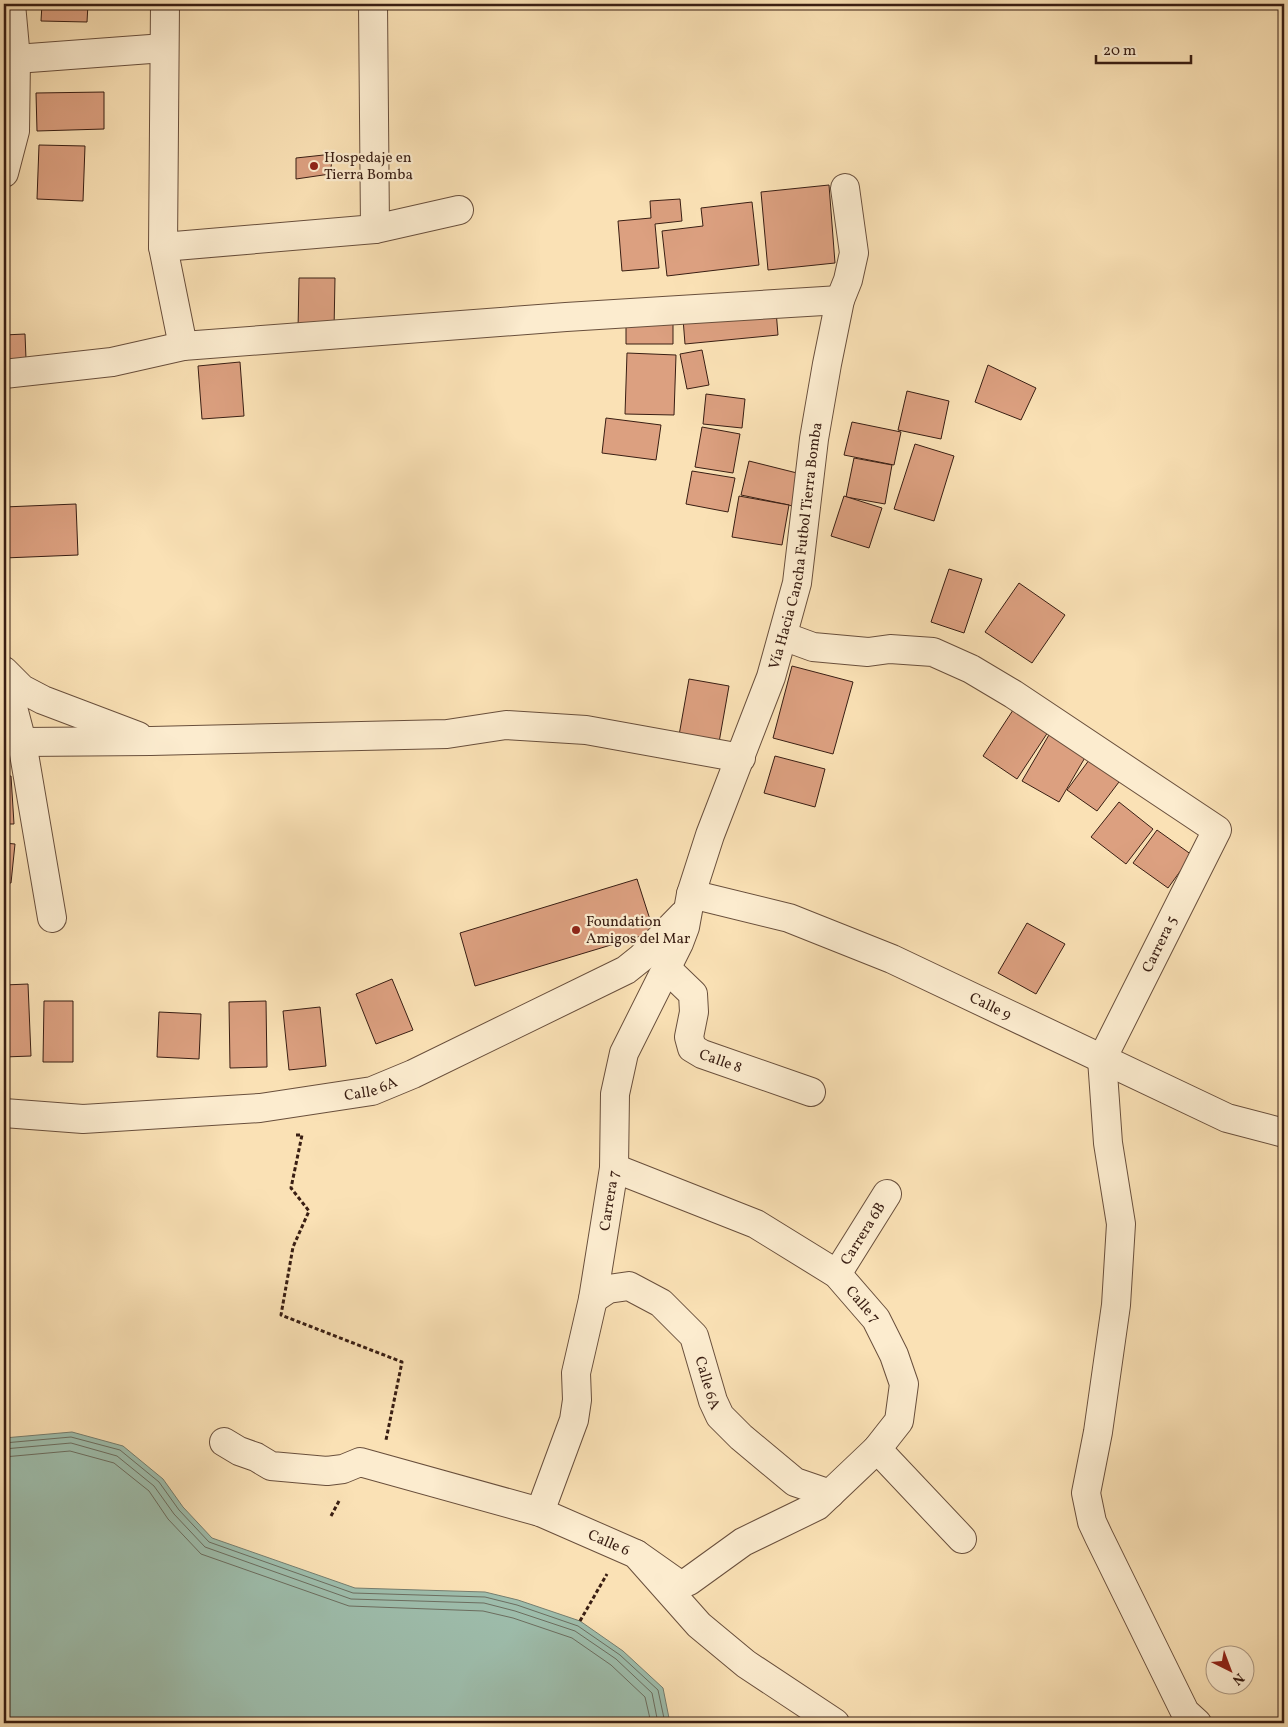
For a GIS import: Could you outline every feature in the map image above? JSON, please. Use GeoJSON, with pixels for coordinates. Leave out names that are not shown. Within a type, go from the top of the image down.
{"type":"FeatureCollection","features":[{"type":"Feature","properties":{"kind":"street"},"geometry":{"type":"LineString","coordinates":[[4,173],[14,131],[16,60],[12,4]]}},
{"type":"Feature","properties":{"kind":"street"},"geometry":{"type":"LineString","coordinates":[[165,4],[163,247],[183,346]]}},
{"type":"Feature","properties":{"kind":"street"},"geometry":{"type":"LineString","coordinates":[[373,4],[375,229]]}},
{"type":"Feature","properties":{"kind":"street"},"geometry":{"type":"LineString","coordinates":[[16,60],[164,48]]}},
{"type":"Feature","properties":{"kind":"street","name":"Vía Hacia Cancha Futbol Tierra Bomba"},"geometry":{"type":"LineString","coordinates":[[689,902],[710,835],[771,677],[796,583],[814,439],[827,364],[840,300],[848,280],[854,253],[845,188]]}},
{"type":"Feature","properties":{"kind":"street"},"geometry":{"type":"LineString","coordinates":[[163,247],[375,229],[459,210]]}},
{"type":"Feature","properties":{"kind":"street"},"geometry":{"type":"LineString","coordinates":[[4,374],[112,362],[183,346],[566,317],[840,300]]}},
{"type":"Feature","properties":{"kind":"street","name":"Carrera 5"},"geometry":{"type":"LineString","coordinates":[[783,636],[813,647],[868,652],[890,649],[932,652],[971,669],[1013,694],[1217,830],[1102,1059]]}},
{"type":"Feature","properties":{"kind":"street"},"geometry":{"type":"LineString","coordinates":[[4,672],[22,689],[44,700],[152,741]]}},
{"type":"Feature","properties":{"kind":"street"},"geometry":{"type":"LineString","coordinates":[[4,672],[22,742],[52,918]]}},
{"type":"Feature","properties":{"kind":"street"},"geometry":{"type":"LineString","coordinates":[[22,742],[447,734],[506,725],[586,730],[741,758]]}},
{"type":"Feature","properties":{"kind":"street","name":"Carrera 7"},"geometry":{"type":"LineString","coordinates":[[540,1512],[574,1420],[577,1400],[576,1373],[593,1299],[614,1168],[615,1094],[624,1053],[679,943],[685,926],[689,902]]}},
{"type":"Feature","properties":{"kind":"street","name":"Calle 9"},"geometry":{"type":"LineString","coordinates":[[689,902],[789,918],[892,959],[1227,1118],[1284,1133]]}},
{"type":"Feature","properties":{"kind":"street","name":"Calle 6A"},"geometry":{"type":"LineString","coordinates":[[4,1113],[83,1119],[260,1108],[372,1090],[413,1074],[626,970],[656,944],[689,902]]}},
{"type":"Feature","properties":{"kind":"street","name":"Calle 8"},"geometry":{"type":"LineString","coordinates":[[666,968],[693,994],[694,1012],[689,1037],[692,1048],[702,1054],[811,1092]]}},
{"type":"Feature","properties":{"kind":"street"},"geometry":{"type":"LineString","coordinates":[[1102,1059],[1108,1143],[1121,1224],[1116,1305],[1098,1432],[1086,1493],[1092,1522],[1099,1537],[1185,1712],[1197,1723]]}},
{"type":"Feature","properties":{"kind":"street","name":"Calle 7"},"geometry":{"type":"LineString","coordinates":[[614,1168],[756,1224],[837,1274],[876,1320],[894,1355],[904,1384],[899,1421],[877,1449],[817,1506],[743,1542],[689,1581],[680,1585],[629,1551]]}},
{"type":"Feature","properties":{"kind":"street","name":"Carrera 6B"},"geometry":{"type":"LineString","coordinates":[[837,1274],[887,1194]]}},
{"type":"Feature","properties":{"kind":"street","name":"Calle 6A"},"geometry":{"type":"LineString","coordinates":[[593,1299],[608,1289],[629,1286],[661,1303],[694,1336],[713,1401],[720,1416],[741,1437],[795,1482],[830,1494]]}},
{"type":"Feature","properties":{"kind":"street"},"geometry":{"type":"LineString","coordinates":[[224,1442],[238,1451],[256,1457],[271,1466],[327,1471],[343,1469],[360,1462]]}},
{"type":"Feature","properties":{"kind":"street"},"geometry":{"type":"LineString","coordinates":[[877,1449],[962,1538]]}},
{"type":"Feature","properties":{"kind":"street","name":"Calle 6"},"geometry":{"type":"LineString","coordinates":[[360,1462],[540,1512],[629,1551],[699,1625],[746,1664],[835,1723]]}},
{"type":"Feature","properties":{"kind":"path"},"geometry":{"type":"LineString","coordinates":[[294,1134],[302,1135],[291,1188],[309,1211],[293,1248],[281,1315],[402,1362],[386,1440],[360,1462],[331,1516]]}},
{"type":"Feature","properties":{"kind":"path"},"geometry":{"type":"LineString","coordinates":[[580,1621],[629,1551]]}},
{"type":"Feature","properties":{"kind":"water"},"geometry":{"type":"Polygon","coordinates":[[[72,1432],[123,1446],[163,1479],[183,1507],[212,1538],[355,1588],[485,1592],[518,1600],[580,1621],[623,1651],[663,1688],[670,1723],[4,1723],[4,1438],[72,1432]]]}},
{"type":"Feature","properties":{"kind":"building"},"geometry":{"type":"Polygon","coordinates":[[[42,4],[88,4],[87,22],[41,21],[42,4]]]}},
{"type":"Feature","properties":{"kind":"building"},"geometry":{"type":"Polygon","coordinates":[[[104,92],[104,129],[37,131],[36,93],[104,92]]]}},
{"type":"Feature","properties":{"kind":"building"},"geometry":{"type":"Polygon","coordinates":[[[39,145],[85,146],[83,201],[37,199],[39,145]]]}},
{"type":"Feature","properties":{"kind":"building","name":"Hospedaje en Tierra Bomba"},"geometry":{"type":"Polygon","coordinates":[[[333,154],[330,174],[296,179],[296,158],[333,154]]]}},
{"type":"Feature","properties":{"kind":"building"},"geometry":{"type":"Polygon","coordinates":[[[829,185],[835,263],[768,270],[761,192],[829,185]]]}},
{"type":"Feature","properties":{"kind":"building"},"geometry":{"type":"Polygon","coordinates":[[[680,199],[682,221],[655,224],[659,268],[622,271],[618,221],[651,218],[650,201],[680,199]]]}},
{"type":"Feature","properties":{"kind":"building"},"geometry":{"type":"Polygon","coordinates":[[[752,202],[759,265],[667,276],[662,231],[703,226],[701,208],[752,202]]]}},
{"type":"Feature","properties":{"kind":"building"},"geometry":{"type":"Polygon","coordinates":[[[299,278],[335,278],[334,330],[298,330],[299,278]]]}},
{"type":"Feature","properties":{"kind":"building"},"geometry":{"type":"Polygon","coordinates":[[[775,298],[778,335],[685,344],[682,306],[775,298]]]}},
{"type":"Feature","properties":{"kind":"building"},"geometry":{"type":"Polygon","coordinates":[[[673,304],[673,344],[626,344],[626,305],[673,304]]]}},
{"type":"Feature","properties":{"kind":"building"},"geometry":{"type":"Polygon","coordinates":[[[25,334],[26,359],[4,360],[4,335],[25,334]]]}},
{"type":"Feature","properties":{"kind":"building"},"geometry":{"type":"Polygon","coordinates":[[[702,350],[709,385],[687,389],[680,354],[702,350]]]}},
{"type":"Feature","properties":{"kind":"building"},"geometry":{"type":"Polygon","coordinates":[[[627,353],[676,355],[674,415],[625,414],[627,353]]]}},
{"type":"Feature","properties":{"kind":"building"},"geometry":{"type":"Polygon","coordinates":[[[240,362],[244,416],[202,419],[198,366],[240,362]]]}},
{"type":"Feature","properties":{"kind":"building"},"geometry":{"type":"Polygon","coordinates":[[[988,365],[1036,388],[1021,420],[975,402],[988,365]]]}},
{"type":"Feature","properties":{"kind":"building"},"geometry":{"type":"Polygon","coordinates":[[[907,391],[949,401],[941,439],[898,430],[907,391]]]}},
{"type":"Feature","properties":{"kind":"building"},"geometry":{"type":"Polygon","coordinates":[[[706,394],[745,399],[742,428],[703,424],[706,394]]]}},
{"type":"Feature","properties":{"kind":"building"},"geometry":{"type":"Polygon","coordinates":[[[606,418],[661,425],[656,460],[602,453],[606,418]]]}},
{"type":"Feature","properties":{"kind":"building"},"geometry":{"type":"Polygon","coordinates":[[[852,422],[901,432],[894,465],[844,455],[852,422]]]}},
{"type":"Feature","properties":{"kind":"building"},"geometry":{"type":"Polygon","coordinates":[[[702,427],[740,434],[733,473],[695,467],[702,427]]]}},
{"type":"Feature","properties":{"kind":"building"},"geometry":{"type":"Polygon","coordinates":[[[915,444],[954,456],[934,521],[894,509],[915,444]]]}},
{"type":"Feature","properties":{"kind":"building"},"geometry":{"type":"Polygon","coordinates":[[[854,458],[892,465],[885,504],[846,497],[854,458]]]}},
{"type":"Feature","properties":{"kind":"building"},"geometry":{"type":"Polygon","coordinates":[[[749,461],[805,475],[797,508],[741,495],[749,461]]]}},
{"type":"Feature","properties":{"kind":"building"},"geometry":{"type":"Polygon","coordinates":[[[692,471],[735,478],[728,512],[686,504],[692,471]]]}},
{"type":"Feature","properties":{"kind":"building"},"geometry":{"type":"Polygon","coordinates":[[[739,496],[789,505],[782,545],[732,537],[739,496]]]}},
{"type":"Feature","properties":{"kind":"building"},"geometry":{"type":"Polygon","coordinates":[[[844,496],[882,508],[869,548],[831,536],[844,496]]]}},
{"type":"Feature","properties":{"kind":"building"},"geometry":{"type":"Polygon","coordinates":[[[76,504],[78,555],[4,558],[4,507],[76,504]]]}},
{"type":"Feature","properties":{"kind":"building"},"geometry":{"type":"Polygon","coordinates":[[[949,569],[982,579],[964,633],[931,622],[949,569]]]}},
{"type":"Feature","properties":{"kind":"building"},"geometry":{"type":"Polygon","coordinates":[[[1019,583],[1065,615],[1032,663],[985,632],[1019,583]]]}},
{"type":"Feature","properties":{"kind":"building"},"geometry":{"type":"Polygon","coordinates":[[[792,666],[853,682],[833,754],[773,738],[792,666]]]}},
{"type":"Feature","properties":{"kind":"building"},"geometry":{"type":"Polygon","coordinates":[[[689,679],[729,686],[718,748],[678,741],[689,679]]]}},
{"type":"Feature","properties":{"kind":"building"},"geometry":{"type":"Polygon","coordinates":[[[1017,704],[1052,726],[1017,779],[983,756],[1017,704]]]}},
{"type":"Feature","properties":{"kind":"building"},"geometry":{"type":"Polygon","coordinates":[[[1053,728],[1090,749],[1059,802],[1022,781],[1053,728]]]}},
{"type":"Feature","properties":{"kind":"building"},"geometry":{"type":"Polygon","coordinates":[[[1095,752],[1125,774],[1097,811],[1067,790],[1095,752]]]}},
{"type":"Feature","properties":{"kind":"building"},"geometry":{"type":"Polygon","coordinates":[[[775,756],[825,769],[815,807],[764,793],[775,756]]]}},
{"type":"Feature","properties":{"kind":"building"},"geometry":{"type":"Polygon","coordinates":[[[4,776],[11,776],[14,824],[4,824],[4,776]]]}},
{"type":"Feature","properties":{"kind":"building"},"geometry":{"type":"Polygon","coordinates":[[[1119,802],[1153,829],[1126,864],[1091,837],[1119,802]]]}},
{"type":"Feature","properties":{"kind":"building"},"geometry":{"type":"Polygon","coordinates":[[[1157,830],[1192,855],[1168,888],[1133,863],[1157,830]]]}},
{"type":"Feature","properties":{"kind":"building"},"geometry":{"type":"Polygon","coordinates":[[[4,843],[15,844],[11,883],[4,883],[4,843]]]}},
{"type":"Feature","properties":{"kind":"building"},"geometry":{"type":"Polygon","coordinates":[[[637,879],[654,932],[475,986],[460,933],[637,879]]]}},
{"type":"Feature","properties":{"kind":"building"},"geometry":{"type":"Polygon","coordinates":[[[1027,923],[1065,944],[1036,994],[998,973],[1027,923]]]}},
{"type":"Feature","properties":{"kind":"building"},"geometry":{"type":"Polygon","coordinates":[[[392,979],[413,1030],[376,1044],[356,994],[392,979]]]}},
{"type":"Feature","properties":{"kind":"building"},"geometry":{"type":"Polygon","coordinates":[[[28,984],[31,1056],[4,1057],[4,985],[28,984]]]}},
{"type":"Feature","properties":{"kind":"building"},"geometry":{"type":"Polygon","coordinates":[[[44,1001],[73,1001],[73,1062],[43,1062],[44,1001]]]}},
{"type":"Feature","properties":{"kind":"building"},"geometry":{"type":"Polygon","coordinates":[[[266,1001],[267,1067],[230,1068],[229,1002],[266,1001]]]}},
{"type":"Feature","properties":{"kind":"building"},"geometry":{"type":"Polygon","coordinates":[[[320,1007],[326,1066],[289,1070],[283,1011],[320,1007]]]}},
{"type":"Feature","properties":{"kind":"building"},"geometry":{"type":"Polygon","coordinates":[[[159,1012],[201,1014],[199,1059],[157,1057],[159,1012]]]}},
{"type":"Feature","properties":{"kind":"place","name":"Hospedaje en Tierra Bomba"},"geometry":{"type":"Point","coordinates":[314,166]}},
{"type":"Feature","properties":{"kind":"place","name":"Foundation Amigos del Mar"},"geometry":{"type":"Point","coordinates":[576,930]}}]}
